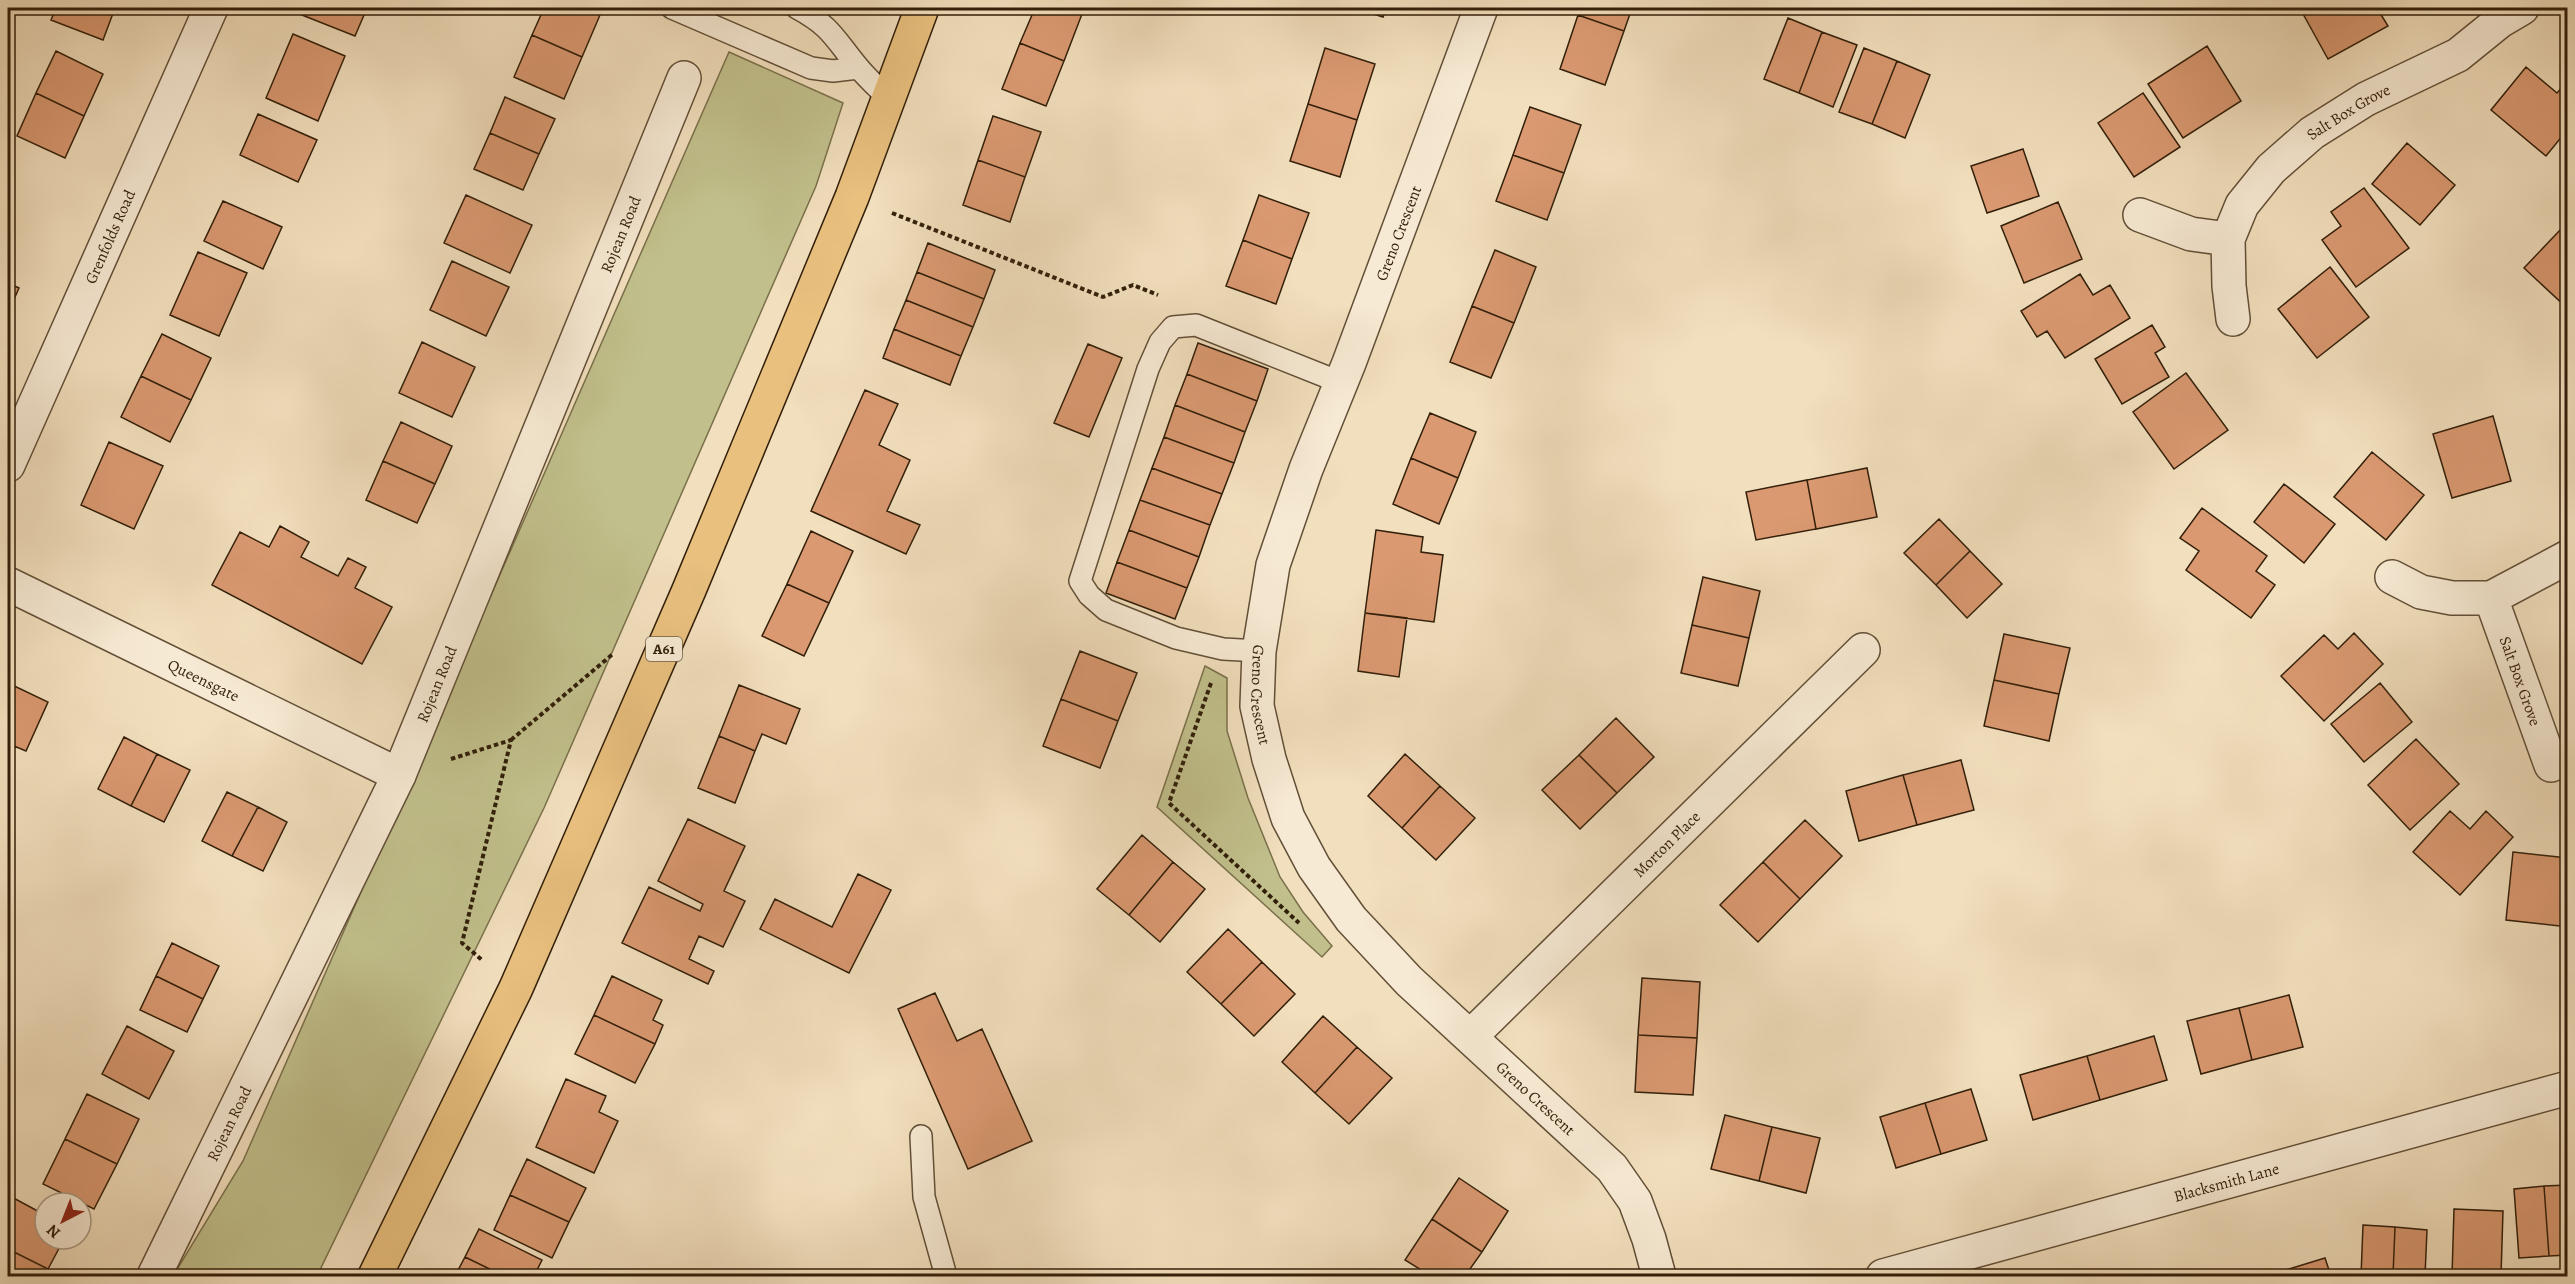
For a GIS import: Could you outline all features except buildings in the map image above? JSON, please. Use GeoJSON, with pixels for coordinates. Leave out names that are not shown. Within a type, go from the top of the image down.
{"type":"FeatureCollection","features":[{"type":"Feature","properties":{"kind":"highway","name":"A61"},"geometry":{"type":"LineString","coordinates":[[375,1276],[516,988],[689,590],[852,197],[922,8]]}},
{"type":"Feature","properties":{"kind":"street","name":"Grenfolds Road"},"geometry":{"type":"LineString","coordinates":[[8,465],[15,431],[211,8]]}},
{"type":"Feature","properties":{"kind":"street","name":"Greno Crescent"},"geometry":{"type":"LineString","coordinates":[[1482,8],[1342,383],[1306,469],[1273,565],[1259,651],[1257,706],[1269,759],[1288,818],[1314,867],[1351,919],[1409,981],[1612,1168],[1635,1201],[1659,1276]]}},
{"type":"Feature","properties":{"kind":"street","name":"Salt Box Grove"},"geometry":{"type":"LineString","coordinates":[[2233,319],[2229,286],[2228,239],[2242,206],[2271,169],[2312,134],[2366,99],[2458,55],[2504,12]]}},
{"type":"Feature","properties":{"kind":"street","name":"Rojean Road"},"geometry":{"type":"LineString","coordinates":[[154,1276],[399,775],[684,78]]}},
{"type":"Feature","properties":{"kind":"street"},"geometry":{"type":"LineString","coordinates":[[2140,215],[2191,234],[2228,239]]}},
{"type":"Feature","properties":{"kind":"street"},"geometry":{"type":"LineString","coordinates":[[2392,578],[2421,592],[2452,598],[2491,598],[2568,557]]}},
{"type":"Feature","properties":{"kind":"street","name":"Queensgate"},"geometry":{"type":"LineString","coordinates":[[8,584],[399,775]]}},
{"type":"Feature","properties":{"kind":"street","name":"Salt Box Grove"},"geometry":{"type":"LineString","coordinates":[[2491,598],[2551,765]]}},
{"type":"Feature","properties":{"kind":"street","name":"Morton Place"},"geometry":{"type":"LineString","coordinates":[[1471,1036],[1863,650]]}},
{"type":"Feature","properties":{"kind":"street","name":"Blacksmith Lane"},"geometry":{"type":"LineString","coordinates":[[1883,1276],[1940,1269],[2568,1088]]}},
{"type":"Feature","properties":{"kind":"lane"},"geometry":{"type":"LineString","coordinates":[[672,8],[811,68],[833,71],[858,68]]}},
{"type":"Feature","properties":{"kind":"lane"},"geometry":{"type":"LineString","coordinates":[[797,8],[821,21],[841,42],[858,68],[888,98]]}},
{"type":"Feature","properties":{"kind":"lane"},"geometry":{"type":"LineString","coordinates":[[1259,651],[1223,649],[1176,638],[1106,610],[1089,595],[1080,581],[1148,369],[1160,342],[1173,327],[1196,325],[1342,383]]}},
{"type":"Feature","properties":{"kind":"lane"},"geometry":{"type":"LineString","coordinates":[[921,1136],[924,1197],[946,1276]]}},
{"type":"Feature","properties":{"kind":"path"},"geometry":{"type":"LineString","coordinates":[[852,197],[1103,297],[1132,285],[1165,297]]}},
{"type":"Feature","properties":{"kind":"path"},"geometry":{"type":"LineString","coordinates":[[1223,649],[1169,803],[1310,933],[1351,919]]}},
{"type":"Feature","properties":{"kind":"path"},"geometry":{"type":"LineString","coordinates":[[399,775],[512,740],[618,650]]}},
{"type":"Feature","properties":{"kind":"path"},"geometry":{"type":"LineString","coordinates":[[512,740],[462,943],[516,988]]}},
{"type":"Feature","properties":{"kind":"shaded area"},"geometry":{"type":"Polygon","coordinates":[[[729,52],[843,103],[816,186],[544,808],[317,1276],[173,1276],[243,1161],[729,52]]]}},
{"type":"Feature","properties":{"kind":"shaded area"},"geometry":{"type":"Polygon","coordinates":[[[1205,666],[1227,678],[1227,731],[1248,798],[1280,877],[1303,912],[1332,946],[1322,957],[1157,807],[1205,666]]]}}]}
